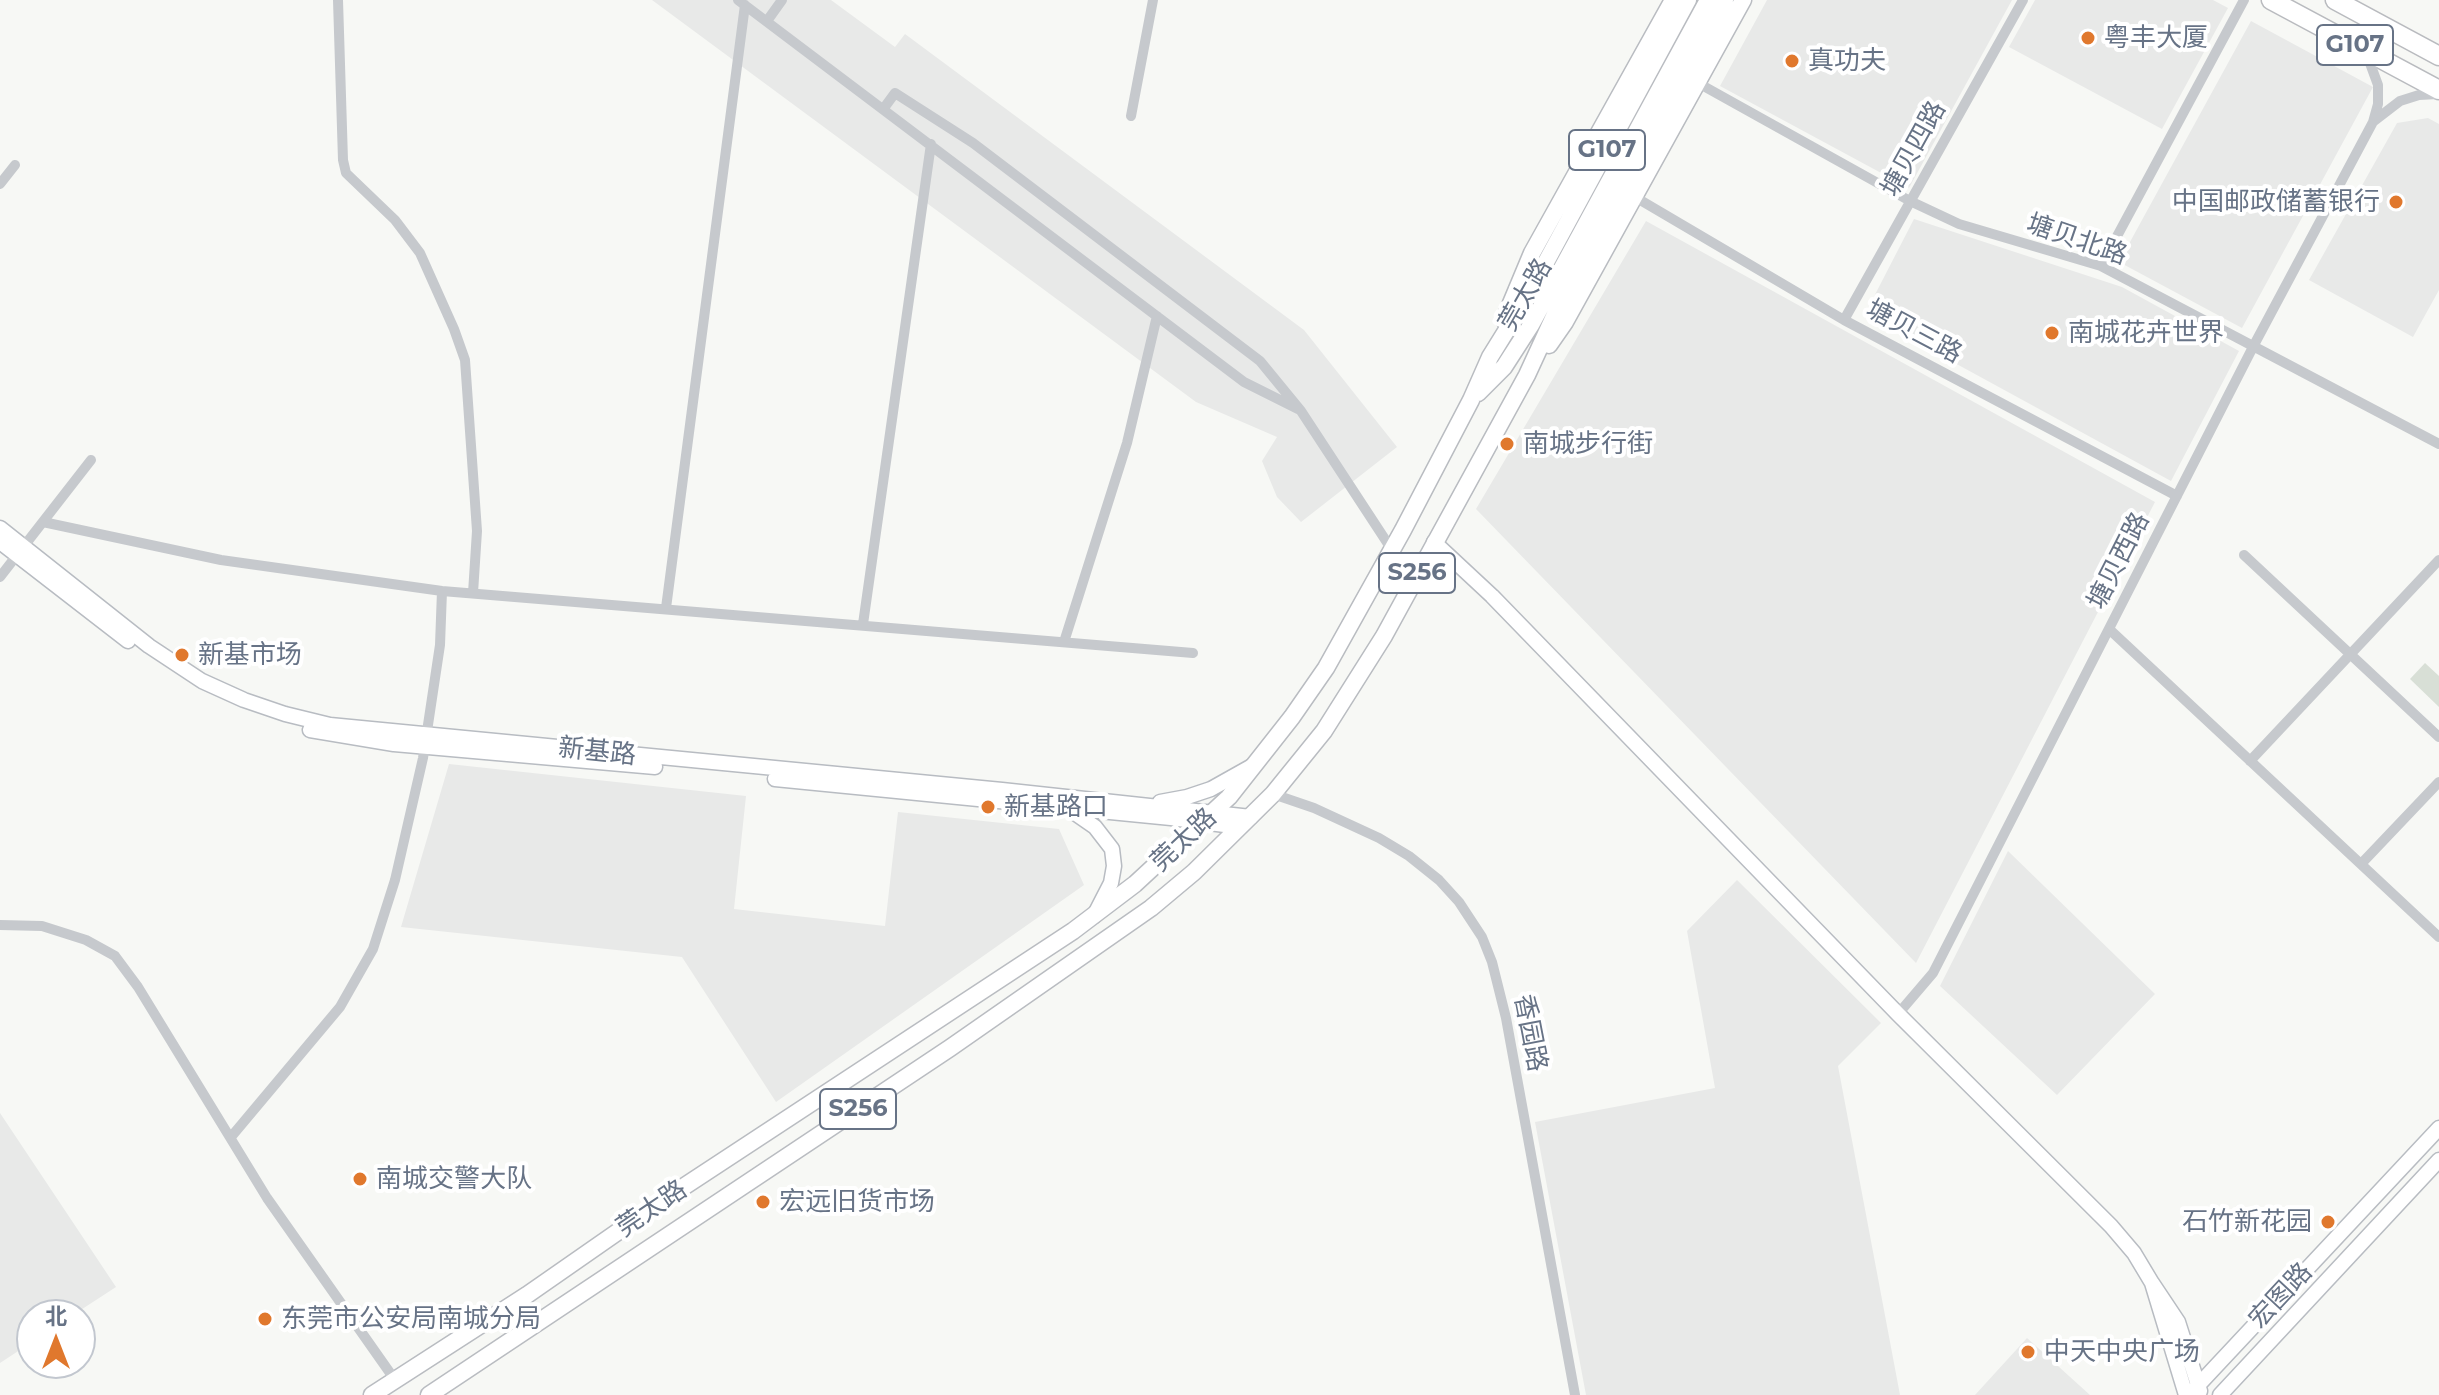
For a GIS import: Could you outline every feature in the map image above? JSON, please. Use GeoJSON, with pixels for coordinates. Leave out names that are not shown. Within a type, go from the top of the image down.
{"type":"FeatureCollection","features":[{"type":"Feature","properties":{"kind":"highway","name":"G107"},"geometry":{"type":"LineString","coordinates":[[2271,0],[2439,92]]}},
{"type":"Feature","properties":{"kind":"highway","name":"G107"},"geometry":{"type":"LineString","coordinates":[[2335,0],[2439,56]]}},
{"type":"Feature","properties":{"kind":"main road"},"geometry":{"type":"LineString","coordinates":[[1490,357],[1532,253],[1673,0]]}},
{"type":"Feature","properties":{"kind":"main road","name":"莞太路"},"geometry":{"type":"LineString","coordinates":[[372,1395],[1094,916],[1135,884],[1229,797],[1326,668],[1392,550],[1471,400],[1490,357],[1526,299],[1688,0]]}},
{"type":"Feature","properties":{"kind":"main road"},"geometry":{"type":"LineString","coordinates":[[1471,400],[1504,367],[1531,325],[1708,0]]}},
{"type":"Feature","properties":{"kind":"main road","name":"莞太路"},"geometry":{"type":"LineString","coordinates":[[429,1395],[950,1048],[1138,917],[1194,872],[1273,794],[1297,767],[1351,692],[1384,636],[1527,375],[1556,312],[1725,0]]}},
{"type":"Feature","properties":{"kind":"main road"},"geometry":{"type":"LineString","coordinates":[[1527,375],[1565,322],[1743,0]]}},
{"type":"Feature","properties":{"kind":"main road"},"geometry":{"type":"LineString","coordinates":[[1502,418],[1514,370],[1531,325]]}},
{"type":"Feature","properties":{"kind":"street"},"geometry":{"type":"LineString","coordinates":[[338,0],[346,173],[395,220],[420,253],[465,360],[477,531],[473,593]]}},
{"type":"Feature","properties":{"kind":"street"},"geometry":{"type":"LineString","coordinates":[[767,21],[782,0]]}},
{"type":"Feature","properties":{"kind":"street"},"geometry":{"type":"LineString","coordinates":[[1131,116],[1153,0]]}},
{"type":"Feature","properties":{"kind":"street","name":"塘贝四路"},"geometry":{"type":"LineString","coordinates":[[1844,320],[2023,0]]}},
{"type":"Feature","properties":{"kind":"street"},"geometry":{"type":"LineString","coordinates":[[2101,266],[2244,0]]}},
{"type":"Feature","properties":{"kind":"street"},"geometry":{"type":"LineString","coordinates":[[666,608],[741,2],[1244,382],[1301,411]]}},
{"type":"Feature","properties":{"kind":"street"},"geometry":{"type":"LineString","coordinates":[[2362,49],[2378,85],[2378,104],[2373,122]]}},
{"type":"Feature","properties":{"kind":"street","name":"塘贝北路"},"geometry":{"type":"LineString","coordinates":[[1698,83],[1910,201],[1959,224],[2101,266],[2439,444]]}},
{"type":"Feature","properties":{"kind":"street"},"geometry":{"type":"LineString","coordinates":[[2373,122],[2400,101],[2439,92]]}},
{"type":"Feature","properties":{"kind":"street"},"geometry":{"type":"LineString","coordinates":[[884,108],[895,93],[973,143],[1260,361],[1301,411],[1392,550]]}},
{"type":"Feature","properties":{"kind":"street","name":"塘贝西路"},"geometry":{"type":"LineString","coordinates":[[1898,1014],[1933,973],[2254,345],[2373,122]]}},
{"type":"Feature","properties":{"kind":"street"},"geometry":{"type":"LineString","coordinates":[[863,624],[931,144]]}},
{"type":"Feature","properties":{"kind":"street"},"geometry":{"type":"LineString","coordinates":[[0,184],[15,165]]}},
{"type":"Feature","properties":{"kind":"street","name":"塘贝三路"},"geometry":{"type":"LineString","coordinates":[[1635,197],[1844,320],[2177,496]]}},
{"type":"Feature","properties":{"kind":"street"},"geometry":{"type":"LineString","coordinates":[[1064,642],[1127,443],[1157,316]]}},
{"type":"Feature","properties":{"kind":"street"},"geometry":{"type":"LineString","coordinates":[[0,577],[91,460]]}},
{"type":"Feature","properties":{"kind":"street"},"geometry":{"type":"LineString","coordinates":[[43,522],[221,560],[442,591],[1193,653]]}},
{"type":"Feature","properties":{"kind":"street","name":"新基路"},"geometry":{"type":"LineString","coordinates":[[0,528],[21,551],[149,646],[202,681],[285,714],[330,725],[426,741],[1065,807],[1246,822]]}},
{"type":"Feature","properties":{"kind":"street","name":"新基路"},"geometry":{"type":"LineString","coordinates":[[0,542],[21,551]]}},
{"type":"Feature","properties":{"kind":"street"},"geometry":{"type":"LineString","coordinates":[[1434,542],[1492,596],[1898,1014],[2111,1226],[2134,1253],[2178,1322],[2194,1393]]}},
{"type":"Feature","properties":{"kind":"street"},"geometry":{"type":"LineString","coordinates":[[2244,555],[2439,737]]}},
{"type":"Feature","properties":{"kind":"street"},"geometry":{"type":"LineString","coordinates":[[2250,761],[2439,560]]}},
{"type":"Feature","properties":{"kind":"street"},"geometry":{"type":"LineString","coordinates":[[231,1137],[340,1007],[373,949],[395,880],[426,741],[440,645],[442,591]]}},
{"type":"Feature","properties":{"kind":"street"},"geometry":{"type":"LineString","coordinates":[[2109,629],[2439,937]]}},
{"type":"Feature","properties":{"kind":"street","name":"新基路"},"geometry":{"type":"LineString","coordinates":[[426,741],[1140,805],[1208,818]]}},
{"type":"Feature","properties":{"kind":"street"},"geometry":{"type":"LineString","coordinates":[[1140,805],[1187,797],[1231,779],[1256,763]]}},
{"type":"Feature","properties":{"kind":"street"},"geometry":{"type":"LineString","coordinates":[[2361,864],[2439,782]]}},
{"type":"Feature","properties":{"kind":"street","name":"香园路"},"geometry":{"type":"LineString","coordinates":[[1273,794],[1353,826],[1409,856],[1439,880],[1459,902],[1482,937],[1492,962],[1506,1018],[1575,1395]]}},
{"type":"Feature","properties":{"kind":"street"},"geometry":{"type":"LineString","coordinates":[[1065,807],[1095,827],[1112,849],[1114,866],[1111,883],[1094,916]]}},
{"type":"Feature","properties":{"kind":"street"},"geometry":{"type":"LineString","coordinates":[[0,925],[42,926],[86,940],[115,956],[138,987],[267,1198],[395,1380]]}},
{"type":"Feature","properties":{"kind":"street","name":"宏图路"},"geometry":{"type":"LineString","coordinates":[[2194,1393],[2439,1128]]}},
{"type":"Feature","properties":{"kind":"street","name":"宏图路"},"geometry":{"type":"LineString","coordinates":[[2220,1395],[2439,1160]]}},
{"type":"Feature","properties":{"kind":"street"},"geometry":{"type":"LineString","coordinates":[[2236,1395],[2252,1360]]}},
{"type":"Feature","properties":{"kind":"street"},"geometry":{"type":"LineString","coordinates":[[446,1395],[462,1374]]}},
{"type":"Feature","properties":{"kind":"shaded area"},"geometry":{"type":"Polygon","coordinates":[[[652,0],[831,0],[895,47],[905,34],[1304,330],[1397,447],[1301,522],[1277,497],[1262,461],[1277,437],[1196,402],[652,0]]]}},
{"type":"Feature","properties":{"kind":"shaded area"},"geometry":{"type":"Polygon","coordinates":[[[1767,0],[2012,0],[1909,188],[1720,86],[1767,0]]]}},
{"type":"Feature","properties":{"kind":"shaded area","name":"粤丰大厦"},"geometry":{"type":"Polygon","coordinates":[[[2035,0],[2213,0],[2228,8],[2162,129],[2009,47],[2035,0]]]}},
{"type":"Feature","properties":{"kind":"shaded area"},"geometry":{"type":"Polygon","coordinates":[[[2251,21],[2373,87],[2242,328],[2119,262],[2251,21]]]}},
{"type":"Feature","properties":{"kind":"shaded area","name":"中国邮政储蓄银行"},"geometry":{"type":"Polygon","coordinates":[[[2428,118],[2439,124],[2439,290],[2413,337],[2309,280],[2397,123],[2428,118]]]}},
{"type":"Feature","properties":{"kind":"shaded area","name":"南城花卉世界"},"geometry":{"type":"Polygon","coordinates":[[[1914,219],[2122,287],[2239,351],[2171,481],[1865,314],[1914,219]]]}},
{"type":"Feature","properties":{"kind":"shaded area"},"geometry":{"type":"Polygon","coordinates":[[[1646,221],[2155,502],[1916,963],[1476,509],[1646,221]]]}},
{"type":"Feature","properties":{"kind":"shaded area"},"geometry":{"type":"Polygon","coordinates":[[[2425,663],[2439,676],[2439,707],[2410,679],[2425,663]]]}},
{"type":"Feature","properties":{"kind":"shaded area"},"geometry":{"type":"Polygon","coordinates":[[[449,764],[746,796],[734,909],[885,926],[898,812],[1059,829],[1084,885],[776,1102],[682,957],[401,927],[449,764]]]}},
{"type":"Feature","properties":{"kind":"shaded area"},"geometry":{"type":"Polygon","coordinates":[[[2008,851],[2155,994],[2057,1095],[1940,986],[2008,851]]]}},
{"type":"Feature","properties":{"kind":"shaded area"},"geometry":{"type":"Polygon","coordinates":[[[1737,880],[1881,1023],[1838,1066],[1900,1395],[1586,1395],[1535,1122],[1715,1088],[1687,931],[1737,880]]]}},
{"type":"Feature","properties":{"kind":"shaded area"},"geometry":{"type":"Polygon","coordinates":[[[0,1113],[116,1287],[96,1300],[16,1299],[16,1352],[0,1363],[0,1113]]]}},
{"type":"Feature","properties":{"kind":"shaded area","name":"中天中央广场"},"geometry":{"type":"Polygon","coordinates":[[[2027,1338],[2090,1395],[1975,1395],[2027,1338]]]}},
{"type":"Feature","properties":{"kind":"place","name":"粤丰大厦"},"geometry":{"type":"Point","coordinates":[2088,38]}},
{"type":"Feature","properties":{"kind":"place","name":"真功夫"},"geometry":{"type":"Point","coordinates":[1792,61]}},
{"type":"Feature","properties":{"kind":"place","name":"中国邮政储蓄银行"},"geometry":{"type":"Point","coordinates":[2396,202]}},
{"type":"Feature","properties":{"kind":"place","name":"南城花卉世界"},"geometry":{"type":"Point","coordinates":[2052,333]}},
{"type":"Feature","properties":{"kind":"place","name":"南城步行街"},"geometry":{"type":"Point","coordinates":[1507,444]}},
{"type":"Feature","properties":{"kind":"place","name":"新基市场"},"geometry":{"type":"Point","coordinates":[182,655]}},
{"type":"Feature","properties":{"kind":"place","name":"新基路口"},"geometry":{"type":"Point","coordinates":[988,807]}},
{"type":"Feature","properties":{"kind":"place","name":"南城交警大队"},"geometry":{"type":"Point","coordinates":[360,1179]}},
{"type":"Feature","properties":{"kind":"place","name":"宏远旧货市场"},"geometry":{"type":"Point","coordinates":[763,1202]}},
{"type":"Feature","properties":{"kind":"place","name":"石竹新花园"},"geometry":{"type":"Point","coordinates":[2328,1222]}},
{"type":"Feature","properties":{"kind":"place","name":"东莞市公安局南城分局"},"geometry":{"type":"Point","coordinates":[265,1319]}},
{"type":"Feature","properties":{"kind":"place","name":"中天中央广场"},"geometry":{"type":"Point","coordinates":[2028,1352]}}]}
